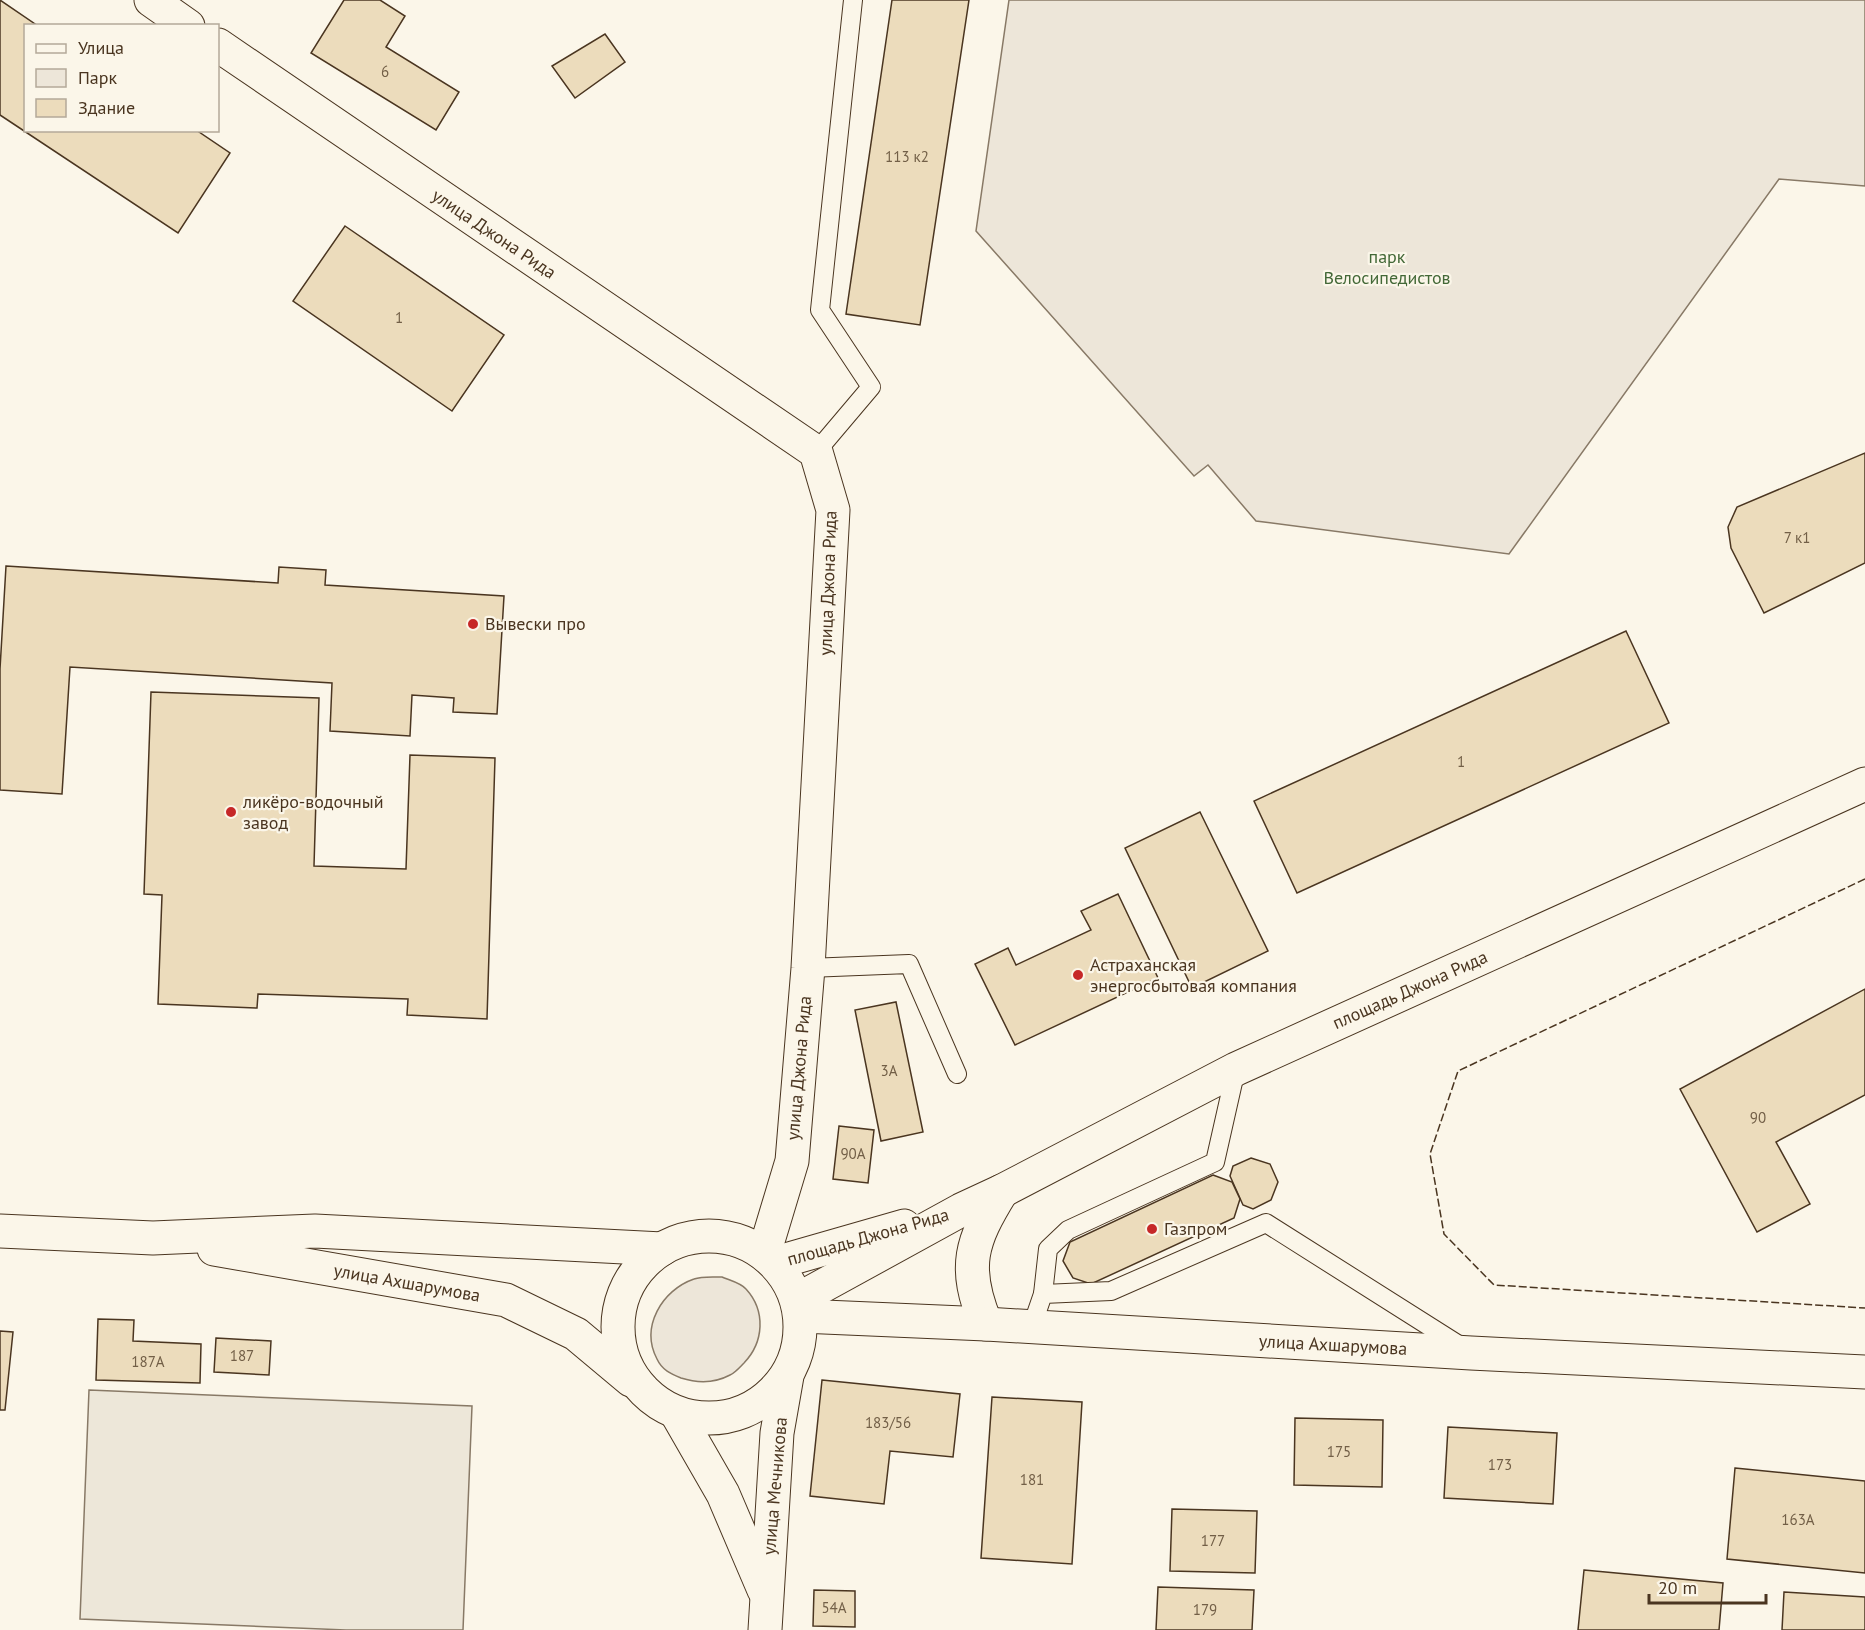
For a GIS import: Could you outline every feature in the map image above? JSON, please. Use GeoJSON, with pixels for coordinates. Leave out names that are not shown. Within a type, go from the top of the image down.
{"type":"FeatureCollection","features":[{"type":"Feature","properties":{"kind":"street"},"geometry":{"type":"LineString","coordinates":[[151,0],[185,24]]}},
{"type":"Feature","properties":{"kind":"street","name":"улица Джона Рида"},"geometry":{"type":"LineString","coordinates":[[219,46],[816,452],[834,510],[808,968],[792,1161],[770,1258]]}},
{"type":"Feature","properties":{"kind":"street","name":"площадь Джона Рида"},"geometry":{"type":"LineString","coordinates":[[799,1308],[961,1210],[1236,1069],[1865,784]]}},
{"type":"Feature","properties":{"kind":"street"},"geometry":{"type":"LineString","coordinates":[[986,1324],[976,1300],[972,1280],[973,1259],[977,1235],[1002,1191]]}},
{"type":"Feature","properties":{"kind":"street","name":"площадь Джона Рида"},"geometry":{"type":"LineString","coordinates":[[770,1258],[961,1210]]}},
{"type":"Feature","properties":{"kind":"street","name":"улица Ахшарумова"},"geometry":{"type":"LineString","coordinates":[[0,1231],[153,1238],[315,1231],[662,1249]]}},
{"type":"Feature","properties":{"kind":"street"},"geometry":{"type":"LineString","coordinates":[[714,1236],[740,1241],[770,1258],[784,1274],[799,1308],[799,1347],[787,1376],[766,1399],[739,1414],[708,1419],[677,1414],[656,1402],[638,1386],[622,1358],[617,1328],[622,1297],[638,1269],[662,1249],[687,1238],[714,1236]]}},
{"type":"Feature","properties":{"kind":"street","name":"улица Ахшарумова"},"geometry":{"type":"LineString","coordinates":[[153,1238],[507,1300],[576,1334],[638,1386]]}},
{"type":"Feature","properties":{"kind":"street","name":"улица Ахшарумова"},"geometry":{"type":"LineString","coordinates":[[799,1308],[986,1324],[1471,1353],[1865,1372]]}},
{"type":"Feature","properties":{"kind":"street","name":"улица Мечникова"},"geometry":{"type":"LineString","coordinates":[[765,1630],[777,1433],[787,1376]]}},
{"type":"Feature","properties":{"kind":"street","name":"улица Мечникова"},"geometry":{"type":"LineString","coordinates":[[677,1414],[723,1494],[767,1597]]}},
{"type":"Feature","properties":{"kind":"lane"},"geometry":{"type":"LineString","coordinates":[[816,452],[871,387],[820,310],[853,0]]}},
{"type":"Feature","properties":{"kind":"lane"},"geometry":{"type":"LineString","coordinates":[[808,968],[909,964],[957,1074]]}},
{"type":"Feature","properties":{"kind":"lane"},"geometry":{"type":"LineString","coordinates":[[1032,1326],[1043,1294],[1048,1249],[1068,1230],[1215,1162],[1236,1069]]}},
{"type":"Feature","properties":{"kind":"lane"},"geometry":{"type":"LineString","coordinates":[[1043,1294],[1111,1291],[1266,1223],[1471,1353]]}},
{"type":"Feature","properties":{"kind":"green space","name":"парк Велосипедистов"},"geometry":{"type":"Polygon","coordinates":[[[1009,0],[1865,0],[1865,186],[1779,179],[1509,554],[1256,521],[1208,465],[1194,476],[976,231],[1009,0]]]}},
{"type":"Feature","properties":{"kind":"green space"},"geometry":{"type":"Polygon","coordinates":[[[700,1277],[722,1277],[746,1289],[757,1307],[760,1326],[756,1346],[739,1368],[724,1378],[700,1381],[687,1380],[674,1375],[661,1366],[652,1347],[651,1335],[657,1311],[672,1292],[683,1284],[700,1277]]]}},
{"type":"Feature","properties":{"kind":"shaded area"},"geometry":{"type":"Polygon","coordinates":[[[89,1390],[472,1406],[463,1630],[346,1630],[80,1619],[89,1390]]]}},
{"type":"Feature","properties":{"kind":"building"},"geometry":{"type":"Polygon","coordinates":[[[0,0],[35,24],[24,24],[24,131],[0,115],[0,0]]]}},
{"type":"Feature","properties":{"kind":"building"},"geometry":{"type":"Polygon","coordinates":[[[344,0],[380,0],[405,16],[386,47],[459,92],[436,130],[311,53],[344,0]]]}},
{"type":"Feature","properties":{"kind":"building"},"geometry":{"type":"Polygon","coordinates":[[[892,0],[969,0],[920,325],[846,314],[892,0]]]}},
{"type":"Feature","properties":{"kind":"building"},"geometry":{"type":"Polygon","coordinates":[[[605,34],[625,62],[575,98],[552,66],[605,34]]]}},
{"type":"Feature","properties":{"kind":"building"},"geometry":{"type":"Polygon","coordinates":[[[26,132],[199,132],[230,153],[178,233],[26,132]]]}},
{"type":"Feature","properties":{"kind":"building"},"geometry":{"type":"Polygon","coordinates":[[[345,226],[504,335],[452,411],[293,301],[345,226]]]}},
{"type":"Feature","properties":{"kind":"building"},"geometry":{"type":"Polygon","coordinates":[[[1865,453],[1865,563],[1764,613],[1731,548],[1728,527],[1737,507],[1865,453]]]}},
{"type":"Feature","properties":{"kind":"building"},"geometry":{"type":"Polygon","coordinates":[[[6,566],[278,583],[279,567],[326,570],[325,585],[504,596],[497,714],[453,712],[454,698],[412,695],[410,736],[330,731],[332,683],[70,667],[62,794],[0,790],[0,669],[6,566]]]}},
{"type":"Feature","properties":{"kind":"building"},"geometry":{"type":"Polygon","coordinates":[[[1626,631],[1669,723],[1297,893],[1254,801],[1626,631]]]}},
{"type":"Feature","properties":{"kind":"building","name":"ликёро-водочный завод"},"geometry":{"type":"Polygon","coordinates":[[[151,692],[319,698],[314,866],[406,869],[410,755],[495,758],[487,1019],[407,1015],[408,999],[258,994],[257,1008],[158,1004],[162,895],[144,894],[151,692]]]}},
{"type":"Feature","properties":{"kind":"building"},"geometry":{"type":"Polygon","coordinates":[[[1200,812],[1268,951],[1192,988],[1125,848],[1200,812]]]}},
{"type":"Feature","properties":{"kind":"building"},"geometry":{"type":"Polygon","coordinates":[[[1118,894],[1158,978],[1015,1045],[975,964],[1008,948],[1016,965],[1091,930],[1081,911],[1118,894]]]}},
{"type":"Feature","properties":{"kind":"building"},"geometry":{"type":"Polygon","coordinates":[[[1865,989],[1865,1095],[1776,1142],[1810,1204],[1757,1232],[1680,1089],[1865,989]]]}},
{"type":"Feature","properties":{"kind":"building"},"geometry":{"type":"Polygon","coordinates":[[[896,1002],[923,1132],[881,1141],[855,1010],[896,1002]]]}},
{"type":"Feature","properties":{"kind":"building"},"geometry":{"type":"Polygon","coordinates":[[[839,1126],[874,1130],[868,1183],[833,1179],[839,1126]]]}},
{"type":"Feature","properties":{"kind":"building"},"geometry":{"type":"Polygon","coordinates":[[[1251,1158],[1270,1164],[1278,1182],[1271,1200],[1253,1209],[1243,1205],[1230,1176],[1233,1166],[1251,1158]]]}},
{"type":"Feature","properties":{"kind":"building"},"geometry":{"type":"Polygon","coordinates":[[[1213,1175],[1232,1182],[1240,1199],[1234,1218],[1091,1284],[1073,1278],[1063,1261],[1070,1242],[1213,1175]]]}},
{"type":"Feature","properties":{"kind":"building"},"geometry":{"type":"Polygon","coordinates":[[[98,1319],[134,1320],[133,1341],[201,1344],[200,1383],[96,1380],[98,1319]]]}},
{"type":"Feature","properties":{"kind":"building"},"geometry":{"type":"Polygon","coordinates":[[[0,1331],[13,1332],[5,1410],[0,1410],[0,1331]]]}},
{"type":"Feature","properties":{"kind":"building"},"geometry":{"type":"Polygon","coordinates":[[[216,1338],[271,1341],[269,1375],[214,1372],[216,1338]]]}},
{"type":"Feature","properties":{"kind":"building"},"geometry":{"type":"Polygon","coordinates":[[[822,1380],[960,1394],[953,1457],[890,1451],[884,1504],[810,1496],[822,1380]]]}},
{"type":"Feature","properties":{"kind":"building"},"geometry":{"type":"Polygon","coordinates":[[[992,1397],[1082,1402],[1072,1564],[981,1558],[992,1397]]]}},
{"type":"Feature","properties":{"kind":"building"},"geometry":{"type":"Polygon","coordinates":[[[1295,1418],[1383,1420],[1382,1487],[1294,1485],[1295,1418]]]}},
{"type":"Feature","properties":{"kind":"building"},"geometry":{"type":"Polygon","coordinates":[[[1448,1427],[1557,1433],[1553,1504],[1444,1498],[1448,1427]]]}},
{"type":"Feature","properties":{"kind":"building"},"geometry":{"type":"Polygon","coordinates":[[[1735,1468],[1865,1481],[1865,1573],[1727,1559],[1735,1468]]]}},
{"type":"Feature","properties":{"kind":"building"},"geometry":{"type":"Polygon","coordinates":[[[1172,1509],[1257,1511],[1255,1573],[1170,1571],[1172,1509]]]}},
{"type":"Feature","properties":{"kind":"building"},"geometry":{"type":"Polygon","coordinates":[[[1584,1570],[1723,1583],[1719,1630],[1578,1630],[1584,1570]]]}},
{"type":"Feature","properties":{"kind":"building"},"geometry":{"type":"Polygon","coordinates":[[[1158,1587],[1254,1590],[1252,1630],[1156,1630],[1158,1587]]]}},
{"type":"Feature","properties":{"kind":"building"},"geometry":{"type":"Polygon","coordinates":[[[814,1590],[855,1591],[855,1627],[813,1626],[814,1590]]]}},
{"type":"Feature","properties":{"kind":"building"},"geometry":{"type":"Polygon","coordinates":[[[1784,1592],[1865,1597],[1865,1630],[1782,1630],[1784,1592]]]}},
{"type":"Feature","properties":{"kind":"fence"},"geometry":{"type":"LineString","coordinates":[[1865,879],[1458,1071],[1430,1154],[1444,1234],[1494,1285],[1865,1308]]}},
{"type":"Feature","properties":{"kind":"place","name":"Вывески про"},"geometry":{"type":"Point","coordinates":[473,624]}},
{"type":"Feature","properties":{"kind":"place","name":"ликёро-водочный завод"},"geometry":{"type":"Point","coordinates":[231,812]}},
{"type":"Feature","properties":{"kind":"place","name":"Астраханская энергосбытовая компания"},"geometry":{"type":"Point","coordinates":[1078,975]}},
{"type":"Feature","properties":{"kind":"place","name":"Газпром"},"geometry":{"type":"Point","coordinates":[1152,1229]}}]}
